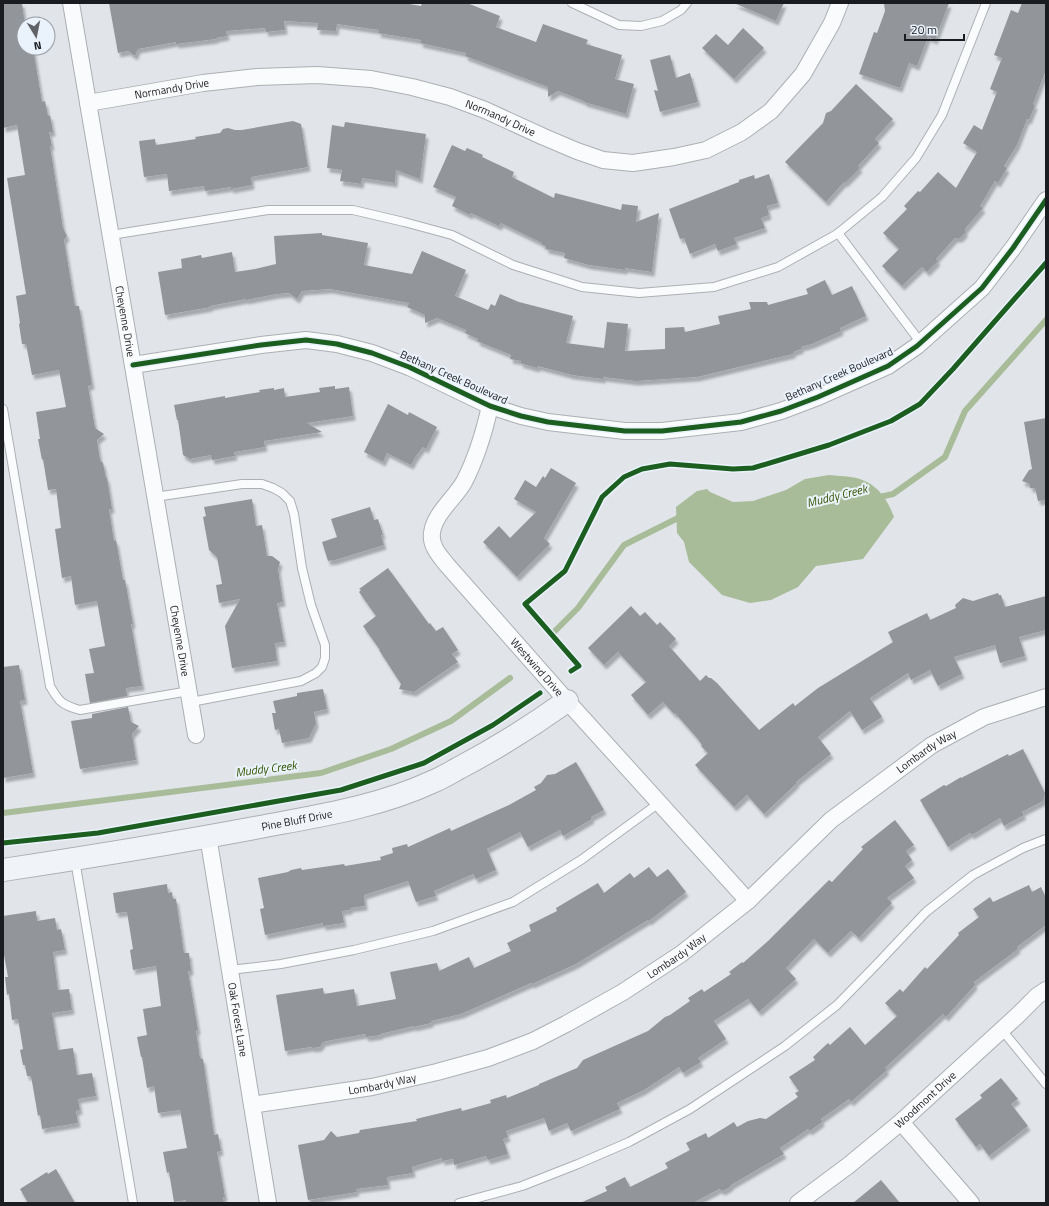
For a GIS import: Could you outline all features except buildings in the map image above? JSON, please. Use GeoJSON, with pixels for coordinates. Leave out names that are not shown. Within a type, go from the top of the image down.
{"type":"FeatureCollection","features":[{"type":"Feature","properties":{"kind":"street","name":"Cheyenne Drive"},"geometry":{"type":"LineString","coordinates":[[71,3],[196,735]]}},
{"type":"Feature","properties":{"kind":"street","name":"Normandy Drive"},"geometry":{"type":"LineString","coordinates":[[88,103],[202,83],[257,77],[317,76],[371,79],[412,87],[450,97],[485,110],[577,151],[603,160],[633,163],[674,158],[706,150],[742,132],[771,111],[803,74],[832,23],[840,3]]}},
{"type":"Feature","properties":{"kind":"street","name":"Bethany Creek Boulevard"},"geometry":{"type":"LineString","coordinates":[[133,365],[261,345],[306,340],[337,344],[372,353],[408,367],[490,406],[521,416],[548,422],[625,431],[662,431],[741,422],[781,411],[818,397],[888,366],[921,343],[982,288],[1013,248],[1046,200]]}},
{"type":"Feature","properties":{"kind":"street","name":"Westwind Drive"},"geometry":{"type":"LineString","coordinates":[[490,406],[483,435],[475,458],[463,483],[434,522],[431,534],[434,548],[447,565],[567,701],[748,901]]}},
{"type":"Feature","properties":{"kind":"street","name":"Lombardy Way"},"geometry":{"type":"LineString","coordinates":[[252,1105],[372,1087],[437,1072],[488,1058],[533,1040],[566,1024],[623,992],[681,954],[748,901],[831,820],[932,744],[984,717],[1046,697]]}},
{"type":"Feature","properties":{"kind":"street","name":"Pine Bluff Drive"},"geometry":{"type":"LineString","coordinates":[[3,870],[208,836],[357,808],[396,796],[433,782],[481,757],[529,728],[567,701]]}},
{"type":"Feature","properties":{"kind":"street","name":"Oak Forest Lane"},"geometry":{"type":"LineString","coordinates":[[208,836],[268,1203]]}},
{"type":"Feature","properties":{"kind":"street","name":"Woodmont Drive"},"geometry":{"type":"LineString","coordinates":[[804,1202],[901,1122],[1037,996],[1046,990]]}},
{"type":"Feature","properties":{"kind":"street"},"geometry":{"type":"LineString","coordinates":[[901,1122],[971,1203]]}},
{"type":"Feature","properties":{"kind":"lane"},"geometry":{"type":"LineString","coordinates":[[572,3],[619,25],[641,26],[662,21],[680,10],[687,3]]}},
{"type":"Feature","properties":{"kind":"lane"},"geometry":{"type":"LineString","coordinates":[[111,235],[268,210],[353,210],[452,234],[513,265],[582,287],[639,293],[714,287],[778,267],[838,233],[882,197],[916,158],[942,115],[986,3]]}},
{"type":"Feature","properties":{"kind":"lane"},"geometry":{"type":"LineString","coordinates":[[838,233],[921,343]]}},
{"type":"Feature","properties":{"kind":"lane"},"geometry":{"type":"LineString","coordinates":[[3,409],[50,686],[57,698],[66,706],[80,710],[190,697],[301,681],[316,673],[322,667],[326,658],[325,645],[311,605],[302,568],[294,514],[290,501],[273,488],[262,484],[242,484],[156,497]]}},
{"type":"Feature","properties":{"kind":"lane"},"geometry":{"type":"LineString","coordinates":[[230,970],[281,964],[354,950],[433,931],[513,902],[581,860],[659,803]]}},
{"type":"Feature","properties":{"kind":"lane"},"geometry":{"type":"LineString","coordinates":[[459,1203],[522,1186],[578,1164],[629,1142],[690,1109],[785,1046],[837,1005],[926,912],[973,875],[1023,848],[1046,839]]}},
{"type":"Feature","properties":{"kind":"lane"},"geometry":{"type":"LineString","coordinates":[[75,859],[133,1203]]}},
{"type":"Feature","properties":{"kind":"lane"},"geometry":{"type":"LineString","coordinates":[[1002,1030],[1046,1084]]}},
{"type":"Feature","properties":{"kind":"water"},"geometry":{"type":"Polygon","coordinates":[[[829,475],[856,478],[872,485],[882,494],[894,517],[863,559],[816,566],[798,587],[771,600],[750,603],[722,595],[689,562],[684,542],[677,533],[676,507],[697,491],[707,489],[710,492],[733,502],[753,501],[786,490],[805,479],[829,475]]]}},
{"type":"Feature","properties":{"kind":"waterway","name":"Muddy Creek"},"geometry":{"type":"LineString","coordinates":[[875,498],[893,494],[945,457],[965,411],[1046,320]]}},
{"type":"Feature","properties":{"kind":"waterway","name":"Muddy Creek"},"geometry":{"type":"LineString","coordinates":[[554,632],[578,608],[624,545],[684,515]]}},
{"type":"Feature","properties":{"kind":"waterway","name":"Muddy Creek"},"geometry":{"type":"LineString","coordinates":[[3,813],[321,773],[391,749],[451,721],[510,678]]}},
{"type":"Feature","properties":{"kind":"cycle path"},"geometry":{"type":"LineString","coordinates":[[133,365],[261,345],[306,340],[337,344],[372,353],[409,367],[490,406],[521,416],[548,422],[625,431],[662,431],[741,422],[781,411],[818,397],[888,366],[917,346],[982,288],[1013,248],[1046,200]]}},
{"type":"Feature","properties":{"kind":"cycle path"},"geometry":{"type":"LineString","coordinates":[[571,671],[579,666],[525,604],[565,571],[602,497],[624,477],[642,469],[670,464],[733,469],[753,468],[829,445],[891,421],[920,404],[953,369],[1046,263]]}},
{"type":"Feature","properties":{"kind":"cycle path"},"geometry":{"type":"LineString","coordinates":[[3,843],[98,833],[341,790],[424,763],[493,725],[540,693]]}}]}
